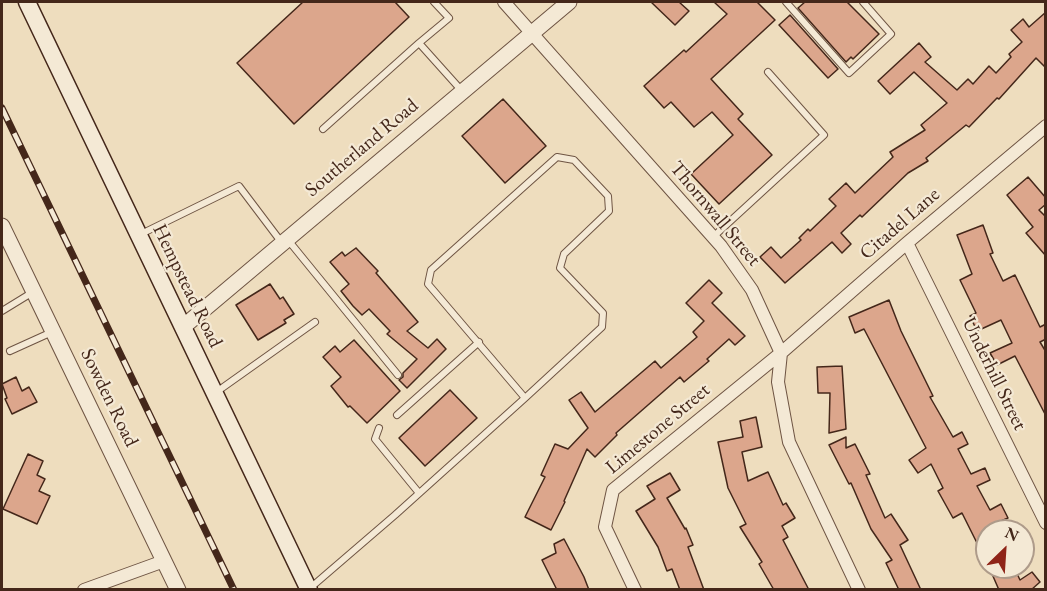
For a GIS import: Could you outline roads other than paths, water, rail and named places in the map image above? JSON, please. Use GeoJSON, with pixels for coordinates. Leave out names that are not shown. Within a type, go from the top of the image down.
{"type":"FeatureCollection","features":[{"type":"Feature","properties":{"kind":"main road","name":"Hempstead Road"},"geometry":{"type":"LineString","coordinates":[[27,2],[309,590]]}},
{"type":"Feature","properties":{"kind":"street","name":"Thornwall Street"},"geometry":{"type":"LineString","coordinates":[[504,2],[713,237],[752,290],[781,353]]}},
{"type":"Feature","properties":{"kind":"street","name":"Southerland Road"},"geometry":{"type":"LineString","coordinates":[[183,327],[569,2]]}},
{"type":"Feature","properties":{"kind":"street","name":"Citadel Lane"},"geometry":{"type":"LineString","coordinates":[[781,353],[1046,126]]}},
{"type":"Feature","properties":{"kind":"street","name":"Sowden Road"},"geometry":{"type":"LineString","coordinates":[[2,226],[178,590]]}},
{"type":"Feature","properties":{"kind":"street","name":"Underhill Street"},"geometry":{"type":"LineString","coordinates":[[908,243],[1046,523]]}},
{"type":"Feature","properties":{"kind":"street","name":"Limestone Street"},"geometry":{"type":"LineString","coordinates":[[635,590],[605,527],[613,490],[781,353]]}},
{"type":"Feature","properties":{"kind":"street"},"geometry":{"type":"LineString","coordinates":[[781,353],[778,382],[789,442],[859,590]]}},
{"type":"Feature","properties":{"kind":"street"},"geometry":{"type":"LineString","coordinates":[[84,590],[164,561]]}},
{"type":"Feature","properties":{"kind":"lane"},"geometry":{"type":"LineString","coordinates":[[323,129],[449,18],[434,2]]}},
{"type":"Feature","properties":{"kind":"lane"},"geometry":{"type":"LineString","coordinates":[[786,2],[849,73],[891,34],[863,2]]}},
{"type":"Feature","properties":{"kind":"lane"},"geometry":{"type":"LineString","coordinates":[[418,43],[462,92]]}},
{"type":"Feature","properties":{"kind":"lane"},"geometry":{"type":"LineString","coordinates":[[713,237],[824,135],[768,72]]}},
{"type":"Feature","properties":{"kind":"lane"},"geometry":{"type":"LineString","coordinates":[[309,590],[525,398],[602,327],[603,313],[560,268],[564,254],[609,211],[608,196],[574,160],[557,157],[431,270],[428,284],[525,398]]}},
{"type":"Feature","properties":{"kind":"lane"},"geometry":{"type":"LineString","coordinates":[[139,235],[239,186],[398,375]]}},
{"type":"Feature","properties":{"kind":"lane"},"geometry":{"type":"LineString","coordinates":[[2,311],[33,291]]}},
{"type":"Feature","properties":{"kind":"lane"},"geometry":{"type":"LineString","coordinates":[[215,393],[315,322]]}},
{"type":"Feature","properties":{"kind":"lane"},"geometry":{"type":"LineString","coordinates":[[10,351],[53,331]]}},
{"type":"Feature","properties":{"kind":"lane"},"geometry":{"type":"LineString","coordinates":[[397,415],[478,342]]}},
{"type":"Feature","properties":{"kind":"lane"},"geometry":{"type":"LineString","coordinates":[[379,428],[375,439],[419,493]]}},
{"type":"Feature","properties":{"kind":"railway"},"geometry":{"type":"LineString","coordinates":[[2,108],[234,590]]}}]}
